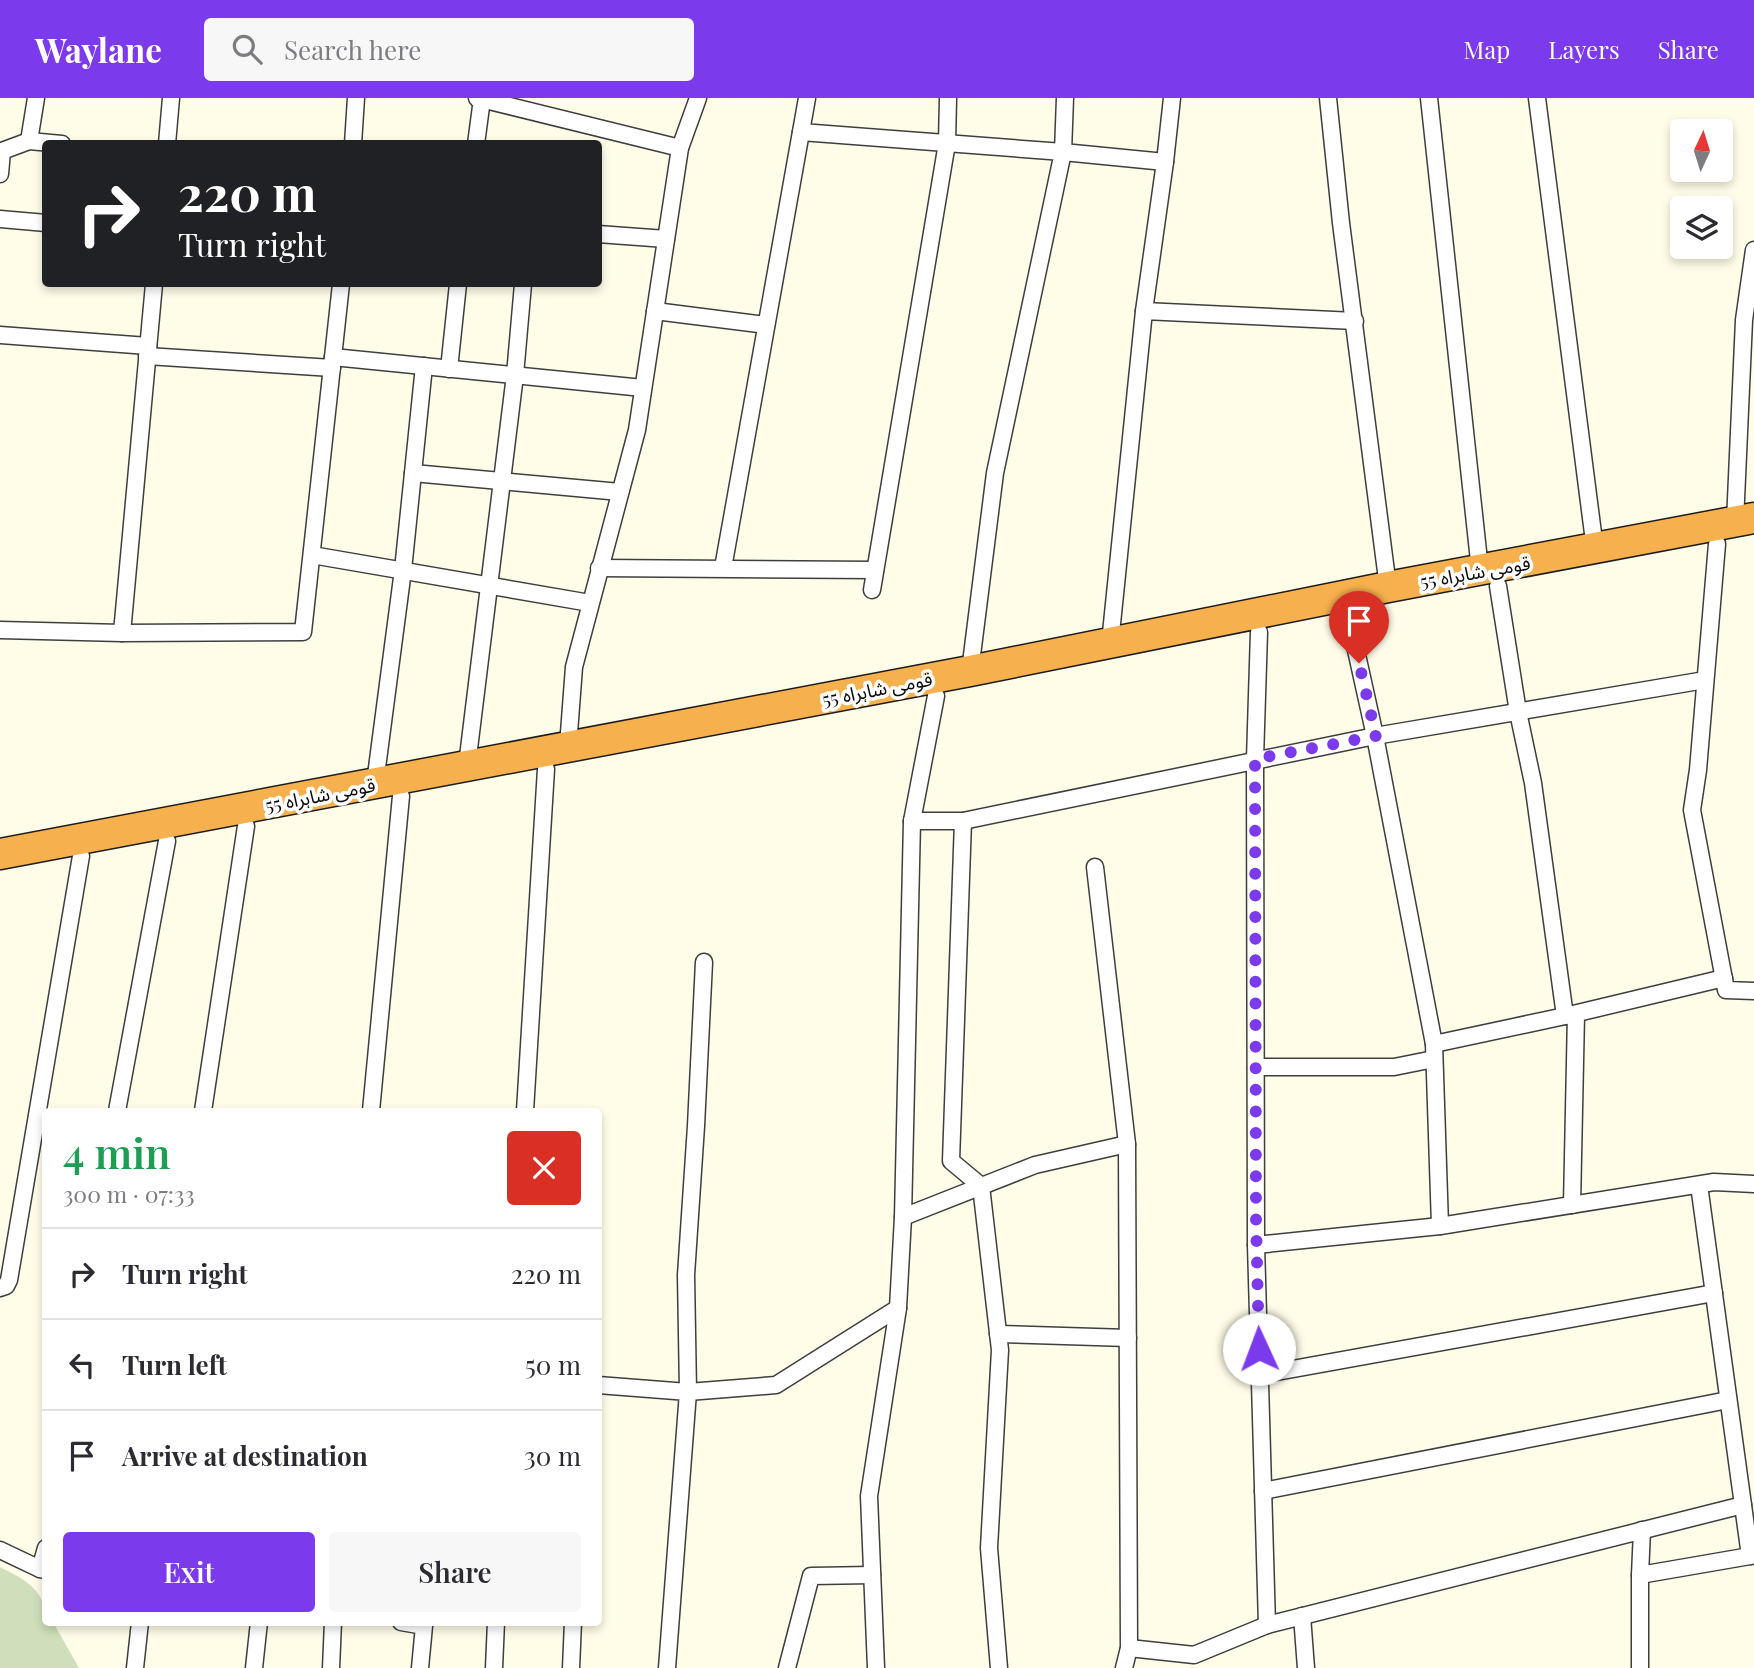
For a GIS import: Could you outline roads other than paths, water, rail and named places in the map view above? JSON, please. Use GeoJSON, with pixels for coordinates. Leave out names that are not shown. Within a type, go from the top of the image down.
{"type":"FeatureCollection","features":[{"type":"Feature","properties":{"kind":"highway","name":"قومی شاہراہ 55"},"geometry":{"type":"LineString","coordinates":[[0,872],[95,848],[388,790],[546,769],[603,749],[769,718],[970,671],[1196,635],[1388,587],[1489,578],[1740,530]]}},
{"type":"Feature","properties":{"kind":"highway","name":"قومی شاہراہ 55"},"geometry":{"type":"LineString","coordinates":[[1196,635],[1259,632],[1348,614],[1595,549],[1740,530]]}},
{"type":"Feature","properties":{"kind":"highway","name":"قومی شاہراہ 55"},"geometry":{"type":"LineString","coordinates":[[769,718],[936,696],[1093,652]]}},
{"type":"Feature","properties":{"kind":"highway","name":"قومی شاہراہ 55"},"geometry":{"type":"LineString","coordinates":[[0,854],[167,841],[246,826],[388,790],[467,765],[568,746],[603,749]]}},
{"type":"Feature","properties":{"kind":"street"},"geometry":{"type":"LineString","coordinates":[[29,141],[36,98]]}},
{"type":"Feature","properties":{"kind":"street"},"geometry":{"type":"LineString","coordinates":[[167,140],[171,98]]}},
{"type":"Feature","properties":{"kind":"street"},"geometry":{"type":"LineString","coordinates":[[353,140],[356,98]]}},
{"type":"Feature","properties":{"kind":"street"},"geometry":{"type":"LineString","coordinates":[[568,746],[574,667],[637,430],[680,148],[698,98]]}},
{"type":"Feature","properties":{"kind":"street"},"geometry":{"type":"LineString","coordinates":[[723,568],[807,98]]}},
{"type":"Feature","properties":{"kind":"street"},"geometry":{"type":"LineString","coordinates":[[872,590],[947,143],[948,98]]}},
{"type":"Feature","properties":{"kind":"street"},"geometry":{"type":"LineString","coordinates":[[970,671],[995,473],[1063,152],[1065,98]]}},
{"type":"Feature","properties":{"kind":"street"},"geometry":{"type":"LineString","coordinates":[[1093,652],[1144,311],[1172,98]]}},
{"type":"Feature","properties":{"kind":"street"},"geometry":{"type":"LineString","coordinates":[[1328,98],[1388,587]]}},
{"type":"Feature","properties":{"kind":"street"},"geometry":{"type":"LineString","coordinates":[[1429,98],[1489,578],[1533,783],[1571,1015],[1572,1205]]}},
{"type":"Feature","properties":{"kind":"street"},"geometry":{"type":"LineString","coordinates":[[1538,98],[1595,549]]}},
{"type":"Feature","properties":{"kind":"street"},"geometry":{"type":"LineString","coordinates":[[476,140],[480,99],[680,148]]}},
{"type":"Feature","properties":{"kind":"street"},"geometry":{"type":"LineString","coordinates":[[800,132],[1165,162]]}},
{"type":"Feature","properties":{"kind":"street"},"geometry":{"type":"LineString","coordinates":[[0,174],[1,151],[29,141],[42,142]]}},
{"type":"Feature","properties":{"kind":"street"},"geometry":{"type":"LineString","coordinates":[[0,219],[42,223]]}},
{"type":"Feature","properties":{"kind":"street"},"geometry":{"type":"LineString","coordinates":[[602,234],[666,239]]}},
{"type":"Feature","properties":{"kind":"street"},"geometry":{"type":"LineString","coordinates":[[1754,250],[1744,320],[1740,530],[1705,680],[1692,810],[1726,990],[1754,991]]}},
{"type":"Feature","properties":{"kind":"street"},"geometry":{"type":"LineString","coordinates":[[122,633],[154,287]]}},
{"type":"Feature","properties":{"kind":"street"},"geometry":{"type":"LineString","coordinates":[[0,630],[122,633],[303,632],[341,287]]}},
{"type":"Feature","properties":{"kind":"street"},"geometry":{"type":"LineString","coordinates":[[449,369],[457,287]]}},
{"type":"Feature","properties":{"kind":"street"},"geometry":{"type":"LineString","coordinates":[[467,765],[503,481],[523,287]]}},
{"type":"Feature","properties":{"kind":"street"},"geometry":{"type":"LineString","coordinates":[[655,311],[766,325]]}},
{"type":"Feature","properties":{"kind":"street"},"geometry":{"type":"LineString","coordinates":[[1144,311],[1354,321]]}},
{"type":"Feature","properties":{"kind":"street"},"geometry":{"type":"LineString","coordinates":[[0,335],[148,351],[424,366],[643,388]]}},
{"type":"Feature","properties":{"kind":"street"},"geometry":{"type":"LineString","coordinates":[[371,1108],[403,570],[424,366]]}},
{"type":"Feature","properties":{"kind":"street"},"geometry":{"type":"LineString","coordinates":[[413,473],[620,492]]}},
{"type":"Feature","properties":{"kind":"street"},"geometry":{"type":"LineString","coordinates":[[312,555],[590,603]]}},
{"type":"Feature","properties":{"kind":"street"},"geometry":{"type":"LineString","coordinates":[[599,568],[875,570]]}},
{"type":"Feature","properties":{"kind":"street"},"geometry":{"type":"LineString","coordinates":[[1348,614],[1376,736],[1434,1052],[1440,1226]]}},
{"type":"Feature","properties":{"kind":"street"},"geometry":{"type":"LineString","coordinates":[[1259,632],[1255,759],[1256,1245],[1267,1625]]}},
{"type":"Feature","properties":{"kind":"street"},"geometry":{"type":"LineString","coordinates":[[912,821],[962,821],[1376,736],[1705,680]]}},
{"type":"Feature","properties":{"kind":"street"},"geometry":{"type":"LineString","coordinates":[[876,1668],[869,1496],[898,1308],[903,1217],[912,821],[936,696]]}},
{"type":"Feature","properties":{"kind":"street"},"geometry":{"type":"LineString","coordinates":[[525,1108],[546,769]]}},
{"type":"Feature","properties":{"kind":"street"},"geometry":{"type":"LineString","coordinates":[[962,821],[951,1161],[981,1186],[1000,1350],[989,1548],[999,1668]]}},
{"type":"Feature","properties":{"kind":"street"},"geometry":{"type":"LineString","coordinates":[[203,1108],[246,826]]}},
{"type":"Feature","properties":{"kind":"street"},"geometry":{"type":"LineString","coordinates":[[118,1108],[167,841]]}},
{"type":"Feature","properties":{"kind":"street"},"geometry":{"type":"LineString","coordinates":[[43,1108],[95,848]]}},
{"type":"Feature","properties":{"kind":"street"},"geometry":{"type":"LineString","coordinates":[[1096,867],[1127,1144],[1129,1648],[1124,1668]]}},
{"type":"Feature","properties":{"kind":"street"},"geometry":{"type":"LineString","coordinates":[[667,1668],[688,1392],[686,1275],[704,962]]}},
{"type":"Feature","properties":{"kind":"street"},"geometry":{"type":"LineString","coordinates":[[1256,1067],[1394,1067],[1434,1052],[1571,1015],[1724,978]]}},
{"type":"Feature","properties":{"kind":"street"},"geometry":{"type":"LineString","coordinates":[[0,1288],[6,1286],[9,1280],[42,1114]]}},
{"type":"Feature","properties":{"kind":"street"},"geometry":{"type":"LineString","coordinates":[[903,1217],[1035,1165],[1127,1144]]}},
{"type":"Feature","properties":{"kind":"street"},"geometry":{"type":"LineString","coordinates":[[1256,1245],[1440,1226],[1714,1182],[1754,1184]]}},
{"type":"Feature","properties":{"kind":"street"},"geometry":{"type":"LineString","coordinates":[[1640,1575],[1752,1555],[1699,1185]]}},
{"type":"Feature","properties":{"kind":"street"},"geometry":{"type":"LineString","coordinates":[[1260,1375],[1714,1293]]}},
{"type":"Feature","properties":{"kind":"street"},"geometry":{"type":"LineString","coordinates":[[602,1385],[688,1392],[776,1385],[898,1308]]}},
{"type":"Feature","properties":{"kind":"street"},"geometry":{"type":"LineString","coordinates":[[998,1334],[1128,1338]]}},
{"type":"Feature","properties":{"kind":"street"},"geometry":{"type":"LineString","coordinates":[[1263,1490],[1728,1400]]}},
{"type":"Feature","properties":{"kind":"street"},"geometry":{"type":"LineString","coordinates":[[1129,1648],[1169,1660],[1194,1655],[1267,1625],[1743,1505]]}},
{"type":"Feature","properties":{"kind":"street"},"geometry":{"type":"LineString","coordinates":[[1640,1668],[1642,1530]]}},
{"type":"Feature","properties":{"kind":"street"},"geometry":{"type":"LineString","coordinates":[[0,1550],[42,1570]]}},
{"type":"Feature","properties":{"kind":"street"},"geometry":{"type":"LineString","coordinates":[[787,1668],[811,1576],[872,1575]]}},
{"type":"Feature","properties":{"kind":"street"},"geometry":{"type":"LineString","coordinates":[[1302,1616],[1306,1668]]}},
{"type":"Feature","properties":{"kind":"street"},"geometry":{"type":"LineString","coordinates":[[135,1668],[140,1626]]}},
{"type":"Feature","properties":{"kind":"street"},"geometry":{"type":"LineString","coordinates":[[254,1668],[259,1626]]}},
{"type":"Feature","properties":{"kind":"street"},"geometry":{"type":"LineString","coordinates":[[331,1668],[333,1626]]}},
{"type":"Feature","properties":{"kind":"street"},"geometry":{"type":"LineString","coordinates":[[420,1668],[424,1626]]}},
{"type":"Feature","properties":{"kind":"street"},"geometry":{"type":"LineString","coordinates":[[494,1668],[496,1626]]}},
{"type":"Feature","properties":{"kind":"street"},"geometry":{"type":"LineString","coordinates":[[571,1668],[573,1626]]}}]}
